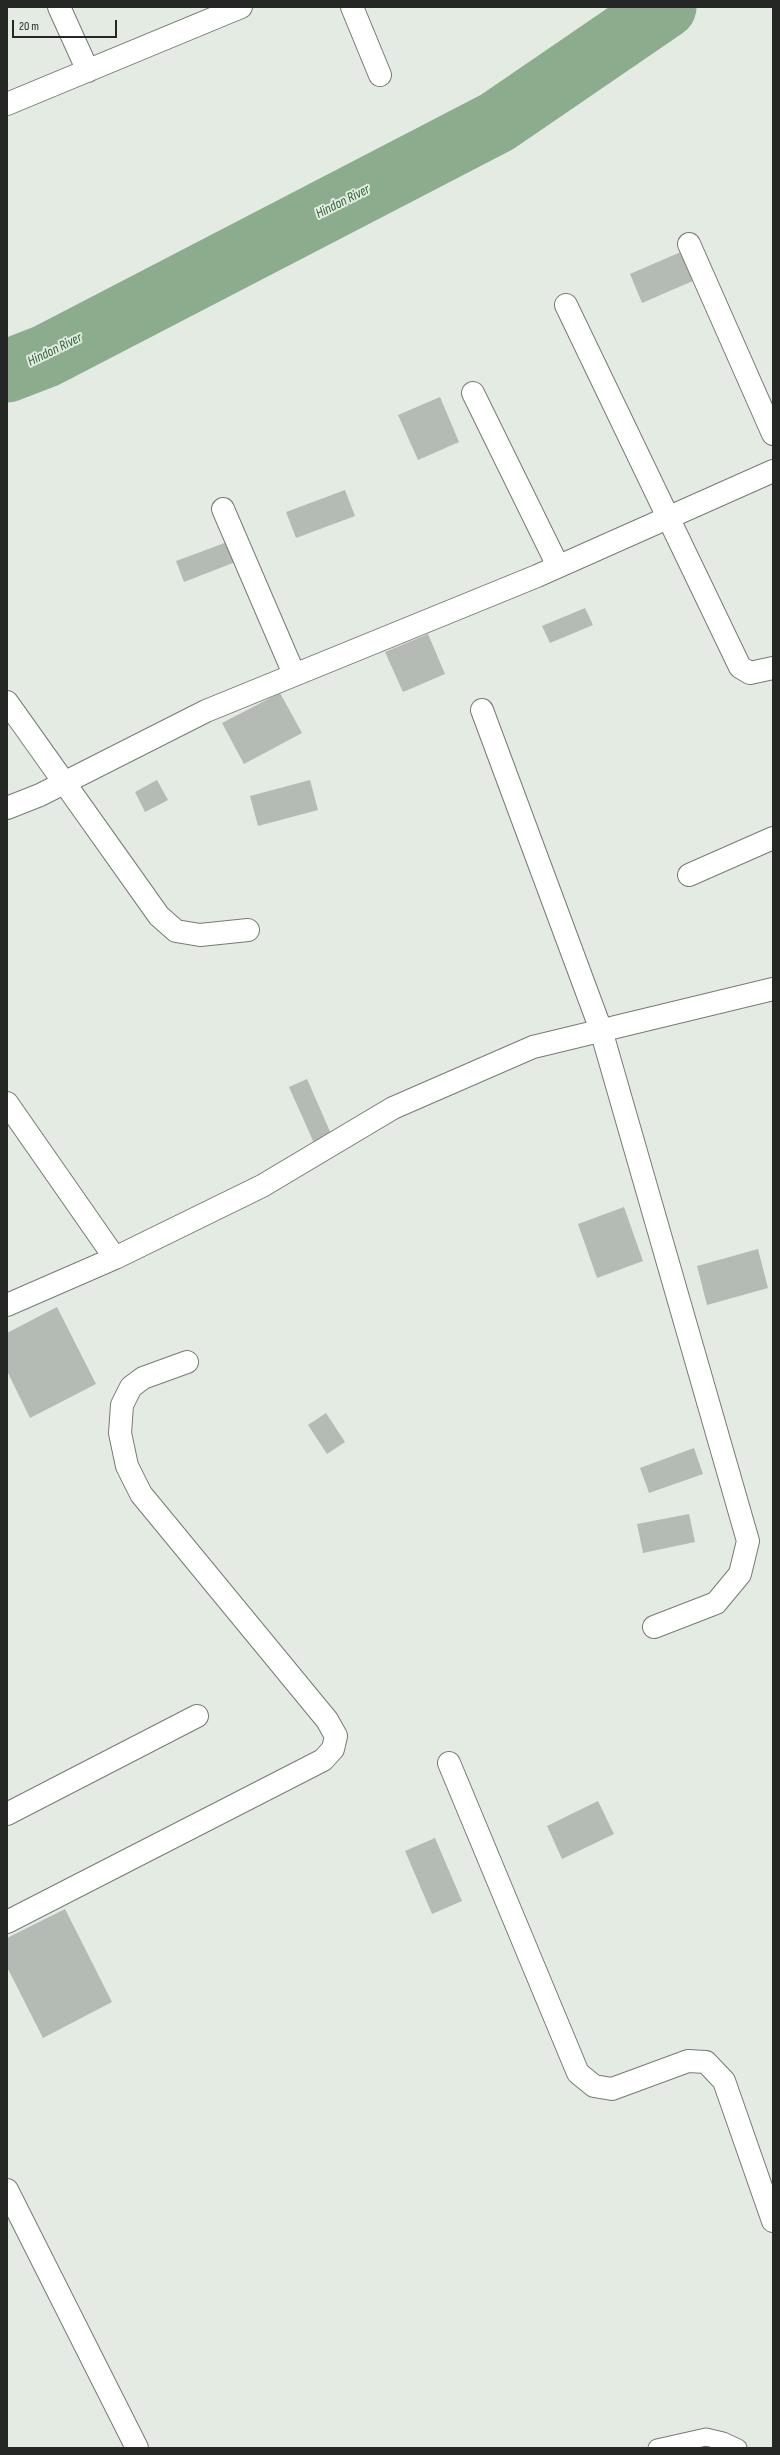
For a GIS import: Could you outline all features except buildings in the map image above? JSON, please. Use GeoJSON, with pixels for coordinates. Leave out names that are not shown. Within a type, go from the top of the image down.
{"type":"FeatureCollection","features":[{"type":"Feature","properties":{"kind":"street"},"geometry":{"type":"LineString","coordinates":[[59,7],[88,71]]}},
{"type":"Feature","properties":{"kind":"street"},"geometry":{"type":"LineString","coordinates":[[7,104],[241,7]]}},
{"type":"Feature","properties":{"kind":"street"},"geometry":{"type":"LineString","coordinates":[[352,7],[380,75]]}},
{"type":"Feature","properties":{"kind":"street"},"geometry":{"type":"LineString","coordinates":[[689,244],[773,434]]}},
{"type":"Feature","properties":{"kind":"street"},"geometry":{"type":"LineString","coordinates":[[566,305],[740,667],[750,673],[773,668]]}},
{"type":"Feature","properties":{"kind":"street"},"geometry":{"type":"LineString","coordinates":[[473,393],[558,566]]}},
{"type":"Feature","properties":{"kind":"street"},"geometry":{"type":"LineString","coordinates":[[7,808],[64,783],[206,711],[558,566],[773,471]]}},
{"type":"Feature","properties":{"kind":"street"},"geometry":{"type":"LineString","coordinates":[[223,509],[294,674]]}},
{"type":"Feature","properties":{"kind":"street"},"geometry":{"type":"LineString","coordinates":[[7,702],[159,916],[176,931],[200,934],[248,930]]}},
{"type":"Feature","properties":{"kind":"street"},"geometry":{"type":"LineString","coordinates":[[482,710],[601,1030],[748,1540],[740,1574],[716,1602],[654,1628]]}},
{"type":"Feature","properties":{"kind":"street"},"geometry":{"type":"LineString","coordinates":[[689,875],[773,838]]}},
{"type":"Feature","properties":{"kind":"street"},"geometry":{"type":"LineString","coordinates":[[7,1305],[115,1258],[262,1186],[393,1108],[533,1047],[773,989]]}},
{"type":"Feature","properties":{"kind":"street"},"geometry":{"type":"LineString","coordinates":[[7,1104],[115,1258]]}},
{"type":"Feature","properties":{"kind":"street"},"geometry":{"type":"LineString","coordinates":[[7,1922],[323,1760],[333,1748],[336,1736],[326,1720],[141,1494],[127,1466],[120,1433],[122,1404],[131,1387],[143,1378],[187,1362]]}},
{"type":"Feature","properties":{"kind":"street"},"geometry":{"type":"LineString","coordinates":[[7,1814],[197,1716]]}},
{"type":"Feature","properties":{"kind":"street"},"geometry":{"type":"LineString","coordinates":[[449,1763],[578,2072],[594,2086],[612,2089],[688,2061],[706,2062],[724,2080],[773,2221]]}},
{"type":"Feature","properties":{"kind":"street"},"geometry":{"type":"LineString","coordinates":[[7,2190],[137,2448]]}},
{"type":"Feature","properties":{"kind":"lane"},"geometry":{"type":"LineString","coordinates":[[657,2448],[706,2437],[723,2441],[738,2448]]}},
{"type":"Feature","properties":{"kind":"waterway","name":"Hindon River"},"geometry":{"type":"LineString","coordinates":[[7,371],[46,356],[497,122],[665,7]]}}]}
